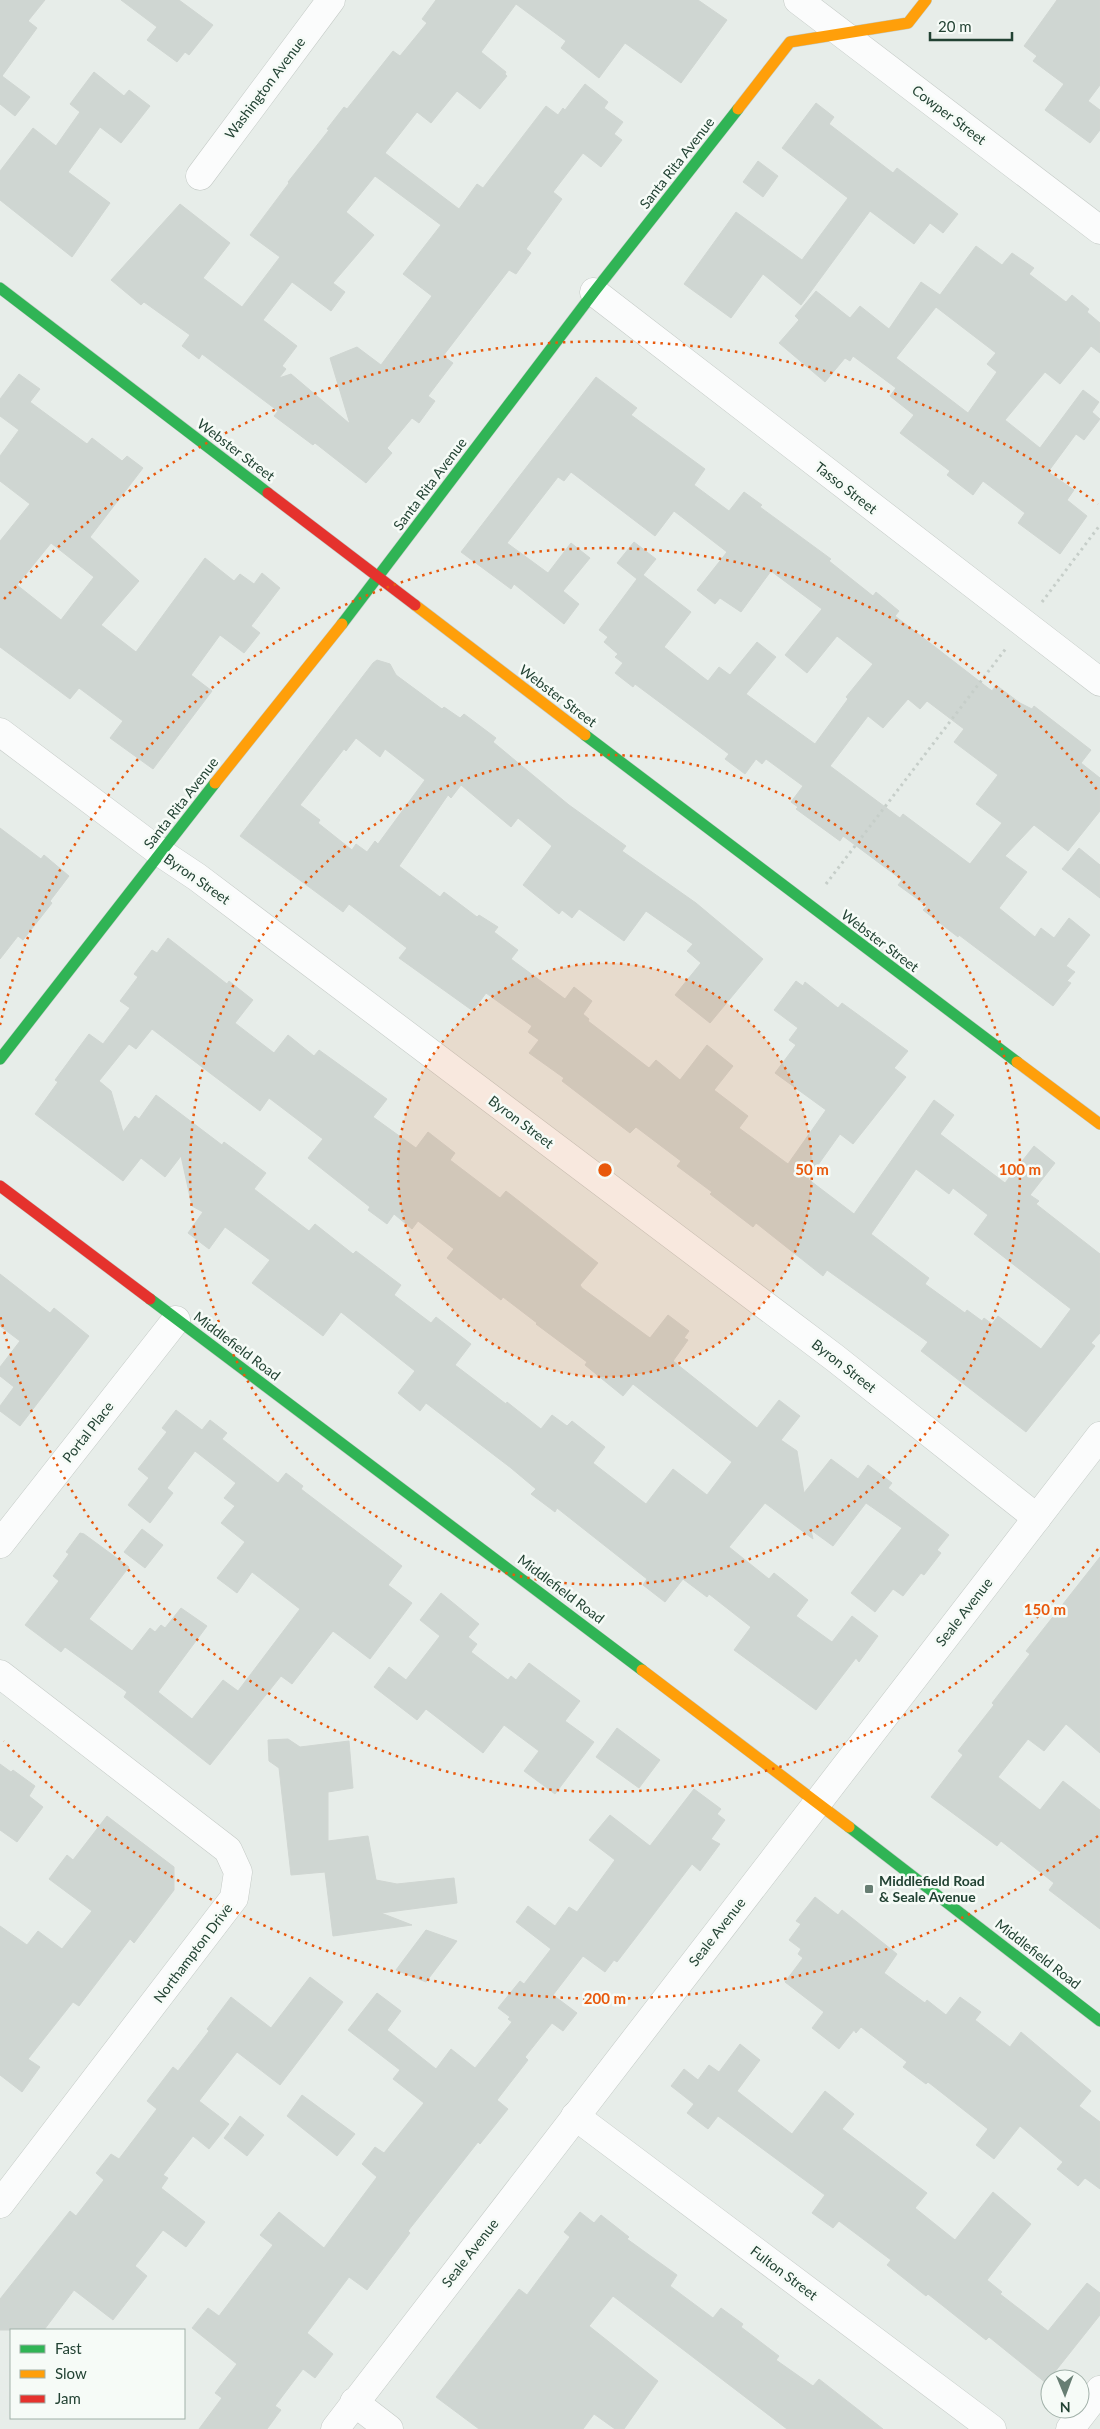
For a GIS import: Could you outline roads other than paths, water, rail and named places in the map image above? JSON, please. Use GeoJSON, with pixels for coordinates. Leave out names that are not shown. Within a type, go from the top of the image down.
{"type":"FeatureCollection","features":[{"type":"Feature","properties":{"kind":"street","name":"Washington Avenue"},"geometry":{"type":"LineString","coordinates":[[200,176],[332,0]]}},
{"type":"Feature","properties":{"kind":"street","name":"Cowper Street"},"geometry":{"type":"LineString","coordinates":[[798,0],[1100,230]]}},
{"type":"Feature","properties":{"kind":"street","name":"Santa Rita Avenue"},"geometry":{"type":"LineString","coordinates":[[0,1059],[378,577],[594,292],[790,42],[798,39],[908,23],[926,0]]}},
{"type":"Feature","properties":{"kind":"street","name":"Webster Street"},"geometry":{"type":"LineString","coordinates":[[0,288],[809,906],[1100,1124]]}},
{"type":"Feature","properties":{"kind":"street","name":"Tasso Street"},"geometry":{"type":"LineString","coordinates":[[594,292],[1100,682]]}},
{"type":"Feature","properties":{"kind":"street","name":"Byron Street"},"geometry":{"type":"LineString","coordinates":[[0,732],[161,853],[197,877],[835,1358],[1038,1518]]}},
{"type":"Feature","properties":{"kind":"street","name":"Middlefield Road"},"geometry":{"type":"LineString","coordinates":[[0,1186],[817,1802],[1100,2021]]}},
{"type":"Feature","properties":{"kind":"street","name":"Portal Place"},"geometry":{"type":"LineString","coordinates":[[0,1544],[176,1320]]}},
{"type":"Feature","properties":{"kind":"street","name":"Seale Avenue"},"geometry":{"type":"LineString","coordinates":[[334,2429],[1100,1436]]}},
{"type":"Feature","properties":{"kind":"street","name":"Northampton Drive"},"geometry":{"type":"LineString","coordinates":[[0,1674],[228,1850],[238,1872],[234,1898],[0,2204]]}},
{"type":"Feature","properties":{"kind":"street","name":"Fulton Street"},"geometry":{"type":"LineString","coordinates":[[575,2116],[992,2429]]}},
{"type":"Feature","properties":{"kind":"street"},"geometry":{"type":"LineString","coordinates":[[1070,2429],[1100,2390]]}},
{"type":"Feature","properties":{"kind":"street"},"geometry":{"type":"LineString","coordinates":[[354,2402],[389,2429]]}},
{"type":"Feature","properties":{"kind":"place","name":"Middlefield Road & Seale Avenue"},"geometry":{"type":"Point","coordinates":[869,1889]}}]}
